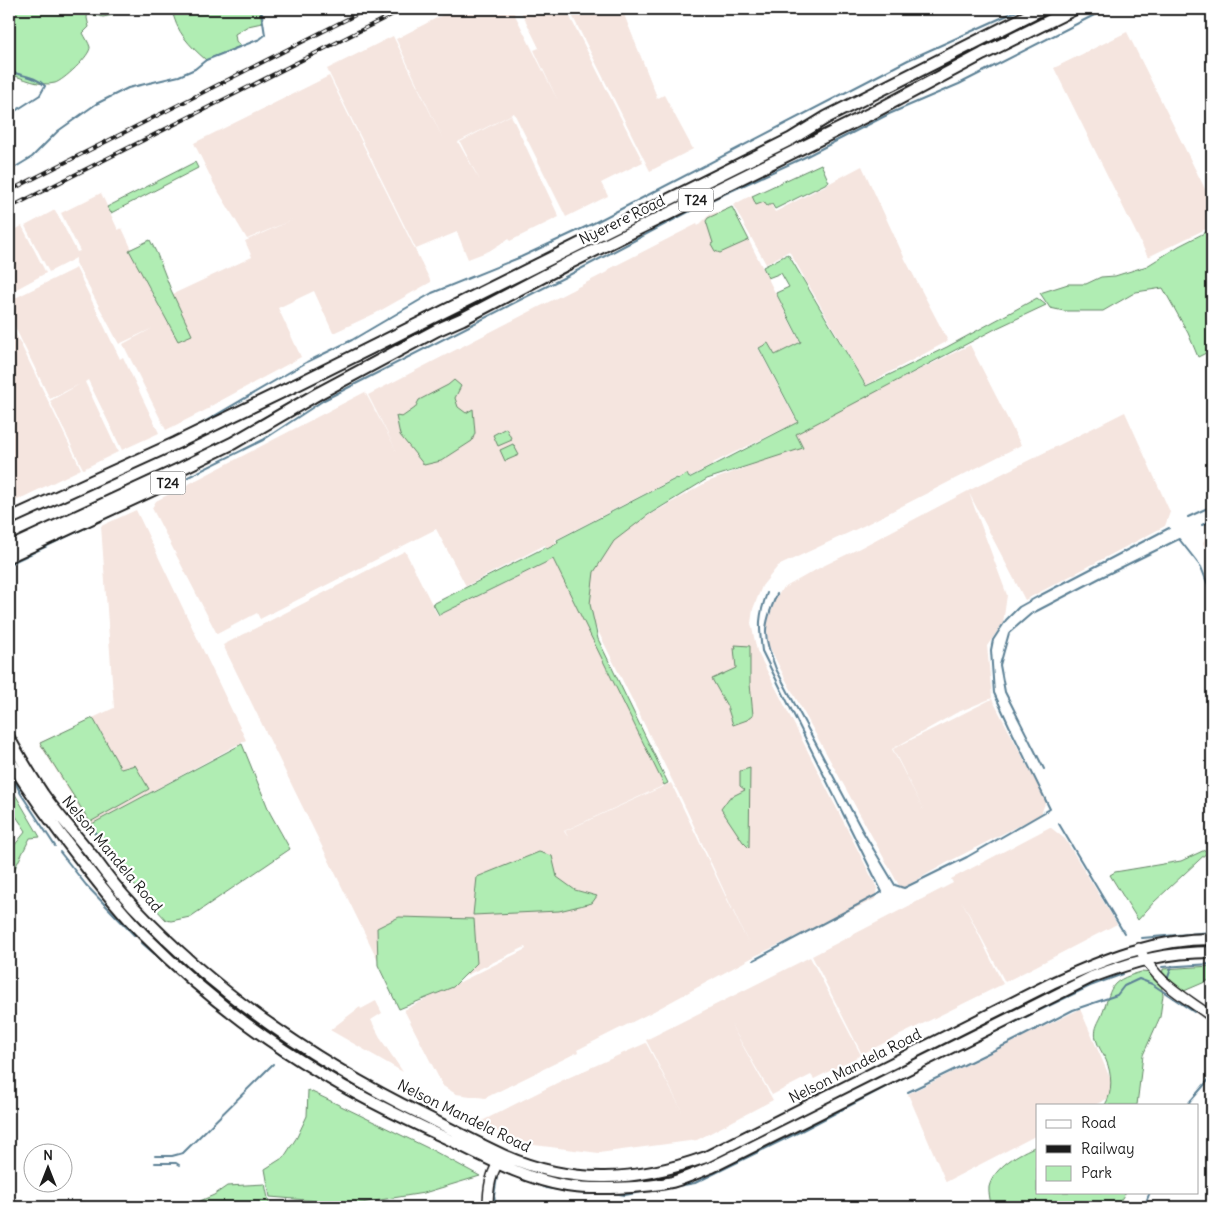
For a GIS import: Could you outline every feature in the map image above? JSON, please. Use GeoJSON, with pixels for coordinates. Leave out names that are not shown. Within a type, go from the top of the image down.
{"type":"FeatureCollection","features":[{"type":"Feature","properties":{"kind":"highway","name":"Nyerere Road"},"geometry":{"type":"LineString","coordinates":[[300,383],[790,139],[827,117],[1041,9]]}},
{"type":"Feature","properties":{"kind":"highway","name":"Nyerere Road"},"geometry":{"type":"LineString","coordinates":[[319,393],[437,330],[876,111],[983,54],[1074,9]]}},
{"type":"Feature","properties":{"kind":"highway"},"geometry":{"type":"LineString","coordinates":[[9,527],[213,432],[300,383]]}},
{"type":"Feature","properties":{"kind":"highway","name":"T24"},"geometry":{"type":"LineString","coordinates":[[9,519],[176,443],[300,383]]}},
{"type":"Feature","properties":{"kind":"highway"},"geometry":{"type":"LineString","coordinates":[[9,548],[182,468],[233,442],[319,393]]}},
{"type":"Feature","properties":{"kind":"highway","name":"T24"},"geometry":{"type":"LineString","coordinates":[[9,556],[236,450],[319,393]]}},
{"type":"Feature","properties":{"kind":"main road","name":"Nelson Mandela Road"},"geometry":{"type":"LineString","coordinates":[[9,738],[44,794],[119,890],[165,938],[202,972],[252,1012],[295,1043],[329,1064],[501,1160],[553,1172],[598,1177],[633,1177],[676,1168],[706,1157],[1052,983],[1139,948],[1197,939],[1212,939]]}},
{"type":"Feature","properties":{"kind":"main road","name":"Nelson Mandela Road"},"geometry":{"type":"LineString","coordinates":[[9,759],[36,801],[106,892],[143,934],[201,987],[242,1020],[319,1072],[404,1118],[550,1183],[585,1189],[670,1182],[688,1177],[712,1167],[1092,977],[1130,962],[1144,959],[1170,954],[1212,952]]}},
{"type":"Feature","properties":{"kind":"street"},"geometry":{"type":"LineString","coordinates":[[1139,948],[1148,966],[1163,982],[1212,1017]]}},
{"type":"Feature","properties":{"kind":"street"},"geometry":{"type":"LineString","coordinates":[[488,1207],[489,1188],[501,1160]]}},
{"type":"Feature","properties":{"kind":"shaded area"},"geometry":{"type":"Polygon","coordinates":[[[454,9],[512,9],[558,101],[534,50],[539,48],[520,9],[566,9],[643,162],[601,183],[608,196],[566,217],[514,113],[458,142],[480,181],[460,142],[511,115],[559,217],[510,241],[508,239],[489,251],[468,259],[457,232],[416,249],[327,69],[393,36],[444,141],[396,39],[454,9]]]}},
{"type":"Feature","properties":{"kind":"shaded area"},"geometry":{"type":"Polygon","coordinates":[[[569,9],[619,9],[623,12],[657,97],[656,99],[664,95],[693,149],[650,171],[569,9]]]}},
{"type":"Feature","properties":{"kind":"shaded area"},"geometry":{"type":"Polygon","coordinates":[[[1127,32],[1212,203],[1212,226],[1148,257],[1054,68],[1127,32]]]}},
{"type":"Feature","properties":{"kind":"shaded area"},"geometry":{"type":"Polygon","coordinates":[[[329,76],[431,282],[376,313],[333,333],[314,291],[278,308],[301,357],[210,408],[166,430],[123,344],[153,328],[119,344],[76,263],[76,258],[49,272],[25,226],[55,210],[77,252],[80,251],[61,213],[101,193],[118,230],[122,228],[156,302],[252,257],[245,241],[292,220],[247,239],[214,184],[194,143],[329,76]]]}},
{"type":"Feature","properties":{"kind":"shaded area"},"geometry":{"type":"Polygon","coordinates":[[[862,166],[905,259],[948,341],[866,385],[789,251],[766,264],[733,205],[752,195],[757,201],[767,196],[775,212],[862,166]]]}},
{"type":"Feature","properties":{"kind":"shaded area"},"geometry":{"type":"Polygon","coordinates":[[[732,207],[800,342],[775,355],[768,343],[758,348],[797,422],[713,463],[689,477],[687,474],[677,477],[555,540],[557,543],[547,548],[545,545],[466,586],[436,529],[260,619],[257,613],[217,634],[152,508],[156,501],[365,392],[396,450],[368,395],[609,271],[609,269],[697,224],[698,226],[709,215],[732,207]]]}},
{"type":"Feature","properties":{"kind":"shaded area"},"geometry":{"type":"Polygon","coordinates":[[[22,226],[46,273],[9,293],[9,233],[22,226]]]}},
{"type":"Feature","properties":{"kind":"shaded area"},"geometry":{"type":"Polygon","coordinates":[[[76,268],[120,359],[123,357],[159,433],[122,450],[88,380],[85,382],[118,452],[83,469],[50,401],[80,384],[50,399],[9,315],[9,301],[76,268]]]}},
{"type":"Feature","properties":{"kind":"shaded area"},"geometry":{"type":"Polygon","coordinates":[[[9,320],[81,469],[9,504],[9,320]]]}},
{"type":"Feature","properties":{"kind":"shaded area"},"geometry":{"type":"Polygon","coordinates":[[[970,345],[1021,445],[863,526],[778,566],[762,586],[753,609],[751,623],[757,651],[877,888],[875,899],[755,956],[577,1050],[578,1052],[485,1098],[456,1094],[443,1086],[404,1010],[526,949],[525,947],[401,1007],[223,645],[405,551],[438,616],[556,558],[667,784],[564,831],[569,839],[565,831],[671,783],[750,947],[682,800],[591,617],[588,601],[593,570],[613,539],[648,516],[707,482],[802,446],[795,431],[970,345]]]}},
{"type":"Feature","properties":{"kind":"shaded area"},"geometry":{"type":"Polygon","coordinates":[[[1125,412],[1170,512],[1165,526],[1025,600],[969,493],[1007,595],[1003,623],[987,646],[992,698],[956,713],[892,749],[923,809],[893,749],[992,699],[1046,801],[1041,814],[950,861],[901,889],[768,644],[767,624],[775,600],[782,589],[821,567],[1125,412]]]}},
{"type":"Feature","properties":{"kind":"shaded area"},"geometry":{"type":"Polygon","coordinates":[[[136,510],[246,740],[90,825],[39,743],[114,708],[101,526],[136,510]]]}},
{"type":"Feature","properties":{"kind":"shaded area"},"geometry":{"type":"Polygon","coordinates":[[[1212,523],[1212,561],[1203,543],[1209,525],[1212,523]]]}},
{"type":"Feature","properties":{"kind":"shaded area"},"geometry":{"type":"Polygon","coordinates":[[[1050,827],[1065,839],[1117,924],[1005,982],[961,899],[1003,984],[862,1054],[812,956],[953,883],[951,879],[1050,827]]]}},
{"type":"Feature","properties":{"kind":"shaded area"},"geometry":{"type":"Polygon","coordinates":[[[810,957],[861,1055],[814,1079],[811,1075],[772,1095],[730,1023],[773,1100],[697,1140],[599,1153],[526,1144],[480,1122],[561,1081],[646,1043],[683,1113],[646,1040],[810,957]]]}},
{"type":"Feature","properties":{"kind":"shaded area"},"geometry":{"type":"Polygon","coordinates":[[[376,1001],[382,1013],[371,1020],[382,1041],[403,1072],[330,1030],[360,1007],[361,1009],[376,1001]]]}},
{"type":"Feature","properties":{"kind":"shaded area"},"geometry":{"type":"Polygon","coordinates":[[[1080,1009],[1117,1094],[1097,1104],[1036,1104],[1036,1136],[946,1182],[908,1094],[1080,1009]]]}},
{"type":"Feature","properties":{"kind":"green space"},"geometry":{"type":"Polygon","coordinates":[[[9,9],[88,9],[89,27],[83,33],[90,47],[89,51],[76,67],[55,83],[43,84],[9,74],[9,9]]]}},
{"type":"Feature","properties":{"kind":"green space"},"geometry":{"type":"Polygon","coordinates":[[[90,9],[120,9],[113,15],[103,17],[91,14],[90,9]]]}},
{"type":"Feature","properties":{"kind":"green space"},"geometry":{"type":"Polygon","coordinates":[[[172,9],[260,9],[262,23],[248,26],[235,34],[236,41],[240,46],[206,60],[184,38],[172,9]]]}},
{"type":"Feature","properties":{"kind":"green space"},"geometry":{"type":"Polygon","coordinates":[[[195,162],[198,168],[111,213],[107,207],[195,162]]]}},
{"type":"Feature","properties":{"kind":"green space"},"geometry":{"type":"Polygon","coordinates":[[[821,164],[829,182],[775,209],[772,204],[767,206],[764,202],[756,205],[752,196],[821,164]]]}},
{"type":"Feature","properties":{"kind":"green space"},"geometry":{"type":"Polygon","coordinates":[[[732,207],[749,240],[720,253],[715,251],[711,244],[713,243],[706,221],[708,218],[732,207]]]}},
{"type":"Feature","properties":{"kind":"green space"},"geometry":{"type":"Polygon","coordinates":[[[1212,229],[1212,350],[1198,357],[1188,333],[1163,288],[1136,292],[1103,311],[1064,311],[1050,308],[1040,293],[1068,284],[1086,284],[1101,277],[1115,276],[1147,266],[1179,246],[1212,229]]]}},
{"type":"Feature","properties":{"kind":"green space"},"geometry":{"type":"Polygon","coordinates":[[[150,240],[192,335],[178,341],[129,250],[150,240]]]}},
{"type":"Feature","properties":{"kind":"green space"},"geometry":{"type":"Polygon","coordinates":[[[788,254],[866,386],[947,347],[1037,298],[1046,305],[997,328],[796,434],[803,448],[707,479],[648,515],[614,541],[594,572],[590,604],[598,639],[668,783],[664,785],[553,559],[439,615],[433,604],[546,547],[547,549],[558,543],[557,540],[677,478],[687,474],[689,478],[798,422],[759,348],[768,343],[775,355],[801,342],[776,293],[789,287],[781,273],[768,278],[763,267],[788,254]]]}},
{"type":"Feature","properties":{"kind":"green space"},"geometry":{"type":"Polygon","coordinates":[[[454,380],[461,386],[455,398],[458,407],[466,413],[473,409],[475,433],[472,441],[441,461],[424,465],[400,435],[396,416],[402,417],[415,408],[419,400],[454,380]]]}},
{"type":"Feature","properties":{"kind":"green space"},"geometry":{"type":"Polygon","coordinates":[[[506,428],[512,440],[498,446],[493,435],[506,428]]]}},
{"type":"Feature","properties":{"kind":"green space"},"geometry":{"type":"Polygon","coordinates":[[[513,444],[519,455],[505,461],[500,450],[513,444]]]}},
{"type":"Feature","properties":{"kind":"green space"},"geometry":{"type":"Polygon","coordinates":[[[735,645],[750,646],[750,684],[753,715],[747,720],[733,725],[727,706],[712,679],[736,668],[735,645]]]}},
{"type":"Feature","properties":{"kind":"green space"},"geometry":{"type":"Polygon","coordinates":[[[93,718],[121,769],[135,765],[149,789],[90,822],[40,743],[93,718]]]}},
{"type":"Feature","properties":{"kind":"green space"},"geometry":{"type":"Polygon","coordinates":[[[242,744],[270,813],[290,849],[190,917],[171,921],[166,920],[128,878],[88,826],[242,744]]]}},
{"type":"Feature","properties":{"kind":"green space"},"geometry":{"type":"Polygon","coordinates":[[[750,768],[749,848],[721,809],[729,798],[745,790],[740,786],[740,771],[750,768]]]}},
{"type":"Feature","properties":{"kind":"green space"},"geometry":{"type":"Polygon","coordinates":[[[9,784],[40,837],[30,838],[9,880],[9,852],[26,831],[9,806],[9,784]]]}},
{"type":"Feature","properties":{"kind":"green space"},"geometry":{"type":"Polygon","coordinates":[[[1212,848],[1154,902],[1138,920],[1110,875],[1115,872],[1181,861],[1212,848]]]}},
{"type":"Feature","properties":{"kind":"green space"},"geometry":{"type":"Polygon","coordinates":[[[539,852],[552,856],[557,877],[575,890],[597,896],[592,903],[559,911],[473,915],[477,877],[539,852]]]}},
{"type":"Feature","properties":{"kind":"green space"},"geometry":{"type":"Polygon","coordinates":[[[399,917],[474,919],[477,963],[453,987],[399,1009],[378,965],[377,928],[399,917]]]}},
{"type":"Feature","properties":{"kind":"green space"},"geometry":{"type":"Polygon","coordinates":[[[1212,966],[1212,979],[1184,991],[1173,986],[1162,976],[1163,969],[1212,966]]]}},
{"type":"Feature","properties":{"kind":"green space"},"geometry":{"type":"Polygon","coordinates":[[[1141,972],[1152,973],[1161,984],[1163,995],[1160,1017],[1143,1055],[1137,1104],[1106,1104],[1110,1089],[1110,1071],[1098,1045],[1095,1033],[1112,987],[1122,979],[1141,972]]]}},
{"type":"Feature","properties":{"kind":"green space"},"geometry":{"type":"Polygon","coordinates":[[[308,1090],[432,1150],[480,1176],[424,1193],[355,1204],[270,1197],[265,1169],[284,1157],[297,1137],[307,1116],[308,1090]]]}},
{"type":"Feature","properties":{"kind":"green space"},"geometry":{"type":"Polygon","coordinates":[[[1036,1146],[1036,1194],[1125,1194],[1116,1207],[991,1207],[989,1187],[996,1173],[1008,1162],[1036,1146]]]}},
{"type":"Feature","properties":{"kind":"green space"},"geometry":{"type":"Polygon","coordinates":[[[265,1184],[269,1203],[306,1207],[199,1207],[200,1201],[214,1195],[227,1186],[265,1184]]]}},
{"type":"Feature","properties":{"kind":"waterway"},"geometry":{"type":"LineString","coordinates":[[9,171],[32,157],[58,131],[96,104],[128,88],[179,76],[195,69],[206,60],[260,39],[265,35],[261,9]]}},
{"type":"Feature","properties":{"kind":"waterway"},"geometry":{"type":"LineString","coordinates":[[199,425],[307,362],[352,340],[432,293],[521,257],[594,223],[908,60],[1021,9]]}},
{"type":"Feature","properties":{"kind":"waterway"},"geometry":{"type":"LineString","coordinates":[[178,482],[263,440],[324,400],[709,201],[803,158],[889,114],[959,84],[1106,9]]}},
{"type":"Feature","properties":{"kind":"waterway"},"geometry":{"type":"LineString","coordinates":[[9,71],[33,78],[45,86],[40,95],[9,115]]}},
{"type":"Feature","properties":{"kind":"waterway"},"geometry":{"type":"LineString","coordinates":[[11,512],[77,482]]}},
{"type":"Feature","properties":{"kind":"waterway"},"geometry":{"type":"LineString","coordinates":[[1188,517],[1212,506]]}},
{"type":"Feature","properties":{"kind":"waterway"},"geometry":{"type":"LineString","coordinates":[[9,564],[127,508]]}},
{"type":"Feature","properties":{"kind":"waterway"},"geometry":{"type":"LineString","coordinates":[[1202,525],[1212,520]]}},
{"type":"Feature","properties":{"kind":"waterway"},"geometry":{"type":"LineString","coordinates":[[777,594],[769,615],[766,631],[776,669],[862,830],[895,885],[904,888],[967,857],[1050,809],[994,693],[991,650],[993,640],[1006,620],[1019,607],[1169,528]]}},
{"type":"Feature","properties":{"kind":"waterway"},"geometry":{"type":"LineString","coordinates":[[1044,769],[1005,692],[1000,665],[1009,633],[1031,614],[1179,539],[1201,567],[1212,595]]}},
{"type":"Feature","properties":{"kind":"waterway"},"geometry":{"type":"LineString","coordinates":[[754,960],[882,892],[762,651],[760,622],[767,593]]}},
{"type":"Feature","properties":{"kind":"waterway"},"geometry":{"type":"LineString","coordinates":[[9,770],[21,794],[55,846]]}},
{"type":"Feature","properties":{"kind":"waterway"},"geometry":{"type":"LineString","coordinates":[[77,816],[82,817],[97,835]]}},
{"type":"Feature","properties":{"kind":"waterway"},"geometry":{"type":"LineString","coordinates":[[1059,824],[1124,933]]}},
{"type":"Feature","properties":{"kind":"waterway"},"geometry":{"type":"LineString","coordinates":[[60,852],[86,885],[135,936]]}},
{"type":"Feature","properties":{"kind":"waterway"},"geometry":{"type":"LineString","coordinates":[[1142,938],[1212,932]]}},
{"type":"Feature","properties":{"kind":"waterway"},"geometry":{"type":"LineString","coordinates":[[142,943],[172,969]]}},
{"type":"Feature","properties":{"kind":"waterway"},"geometry":{"type":"LineString","coordinates":[[1162,967],[1212,964]]}},
{"type":"Feature","properties":{"kind":"waterway"},"geometry":{"type":"LineString","coordinates":[[1167,980],[1172,966]]}},
{"type":"Feature","properties":{"kind":"waterway"},"geometry":{"type":"LineString","coordinates":[[953,1052],[1090,986],[1123,974]]}},
{"type":"Feature","properties":{"kind":"waterway"},"geometry":{"type":"LineString","coordinates":[[908,1092],[1073,1010],[1117,995],[1124,986],[1139,979],[1152,984],[1194,1012]]}},
{"type":"Feature","properties":{"kind":"waterway"},"geometry":{"type":"LineString","coordinates":[[206,998],[214,1006]]}},
{"type":"Feature","properties":{"kind":"waterway"},"geometry":{"type":"LineString","coordinates":[[223,1012],[239,1024]]}},
{"type":"Feature","properties":{"kind":"waterway"},"geometry":{"type":"LineString","coordinates":[[1206,1020],[1212,1024]]}},
{"type":"Feature","properties":{"kind":"waterway"},"geometry":{"type":"LineString","coordinates":[[262,1041],[282,1056]]}},
{"type":"Feature","properties":{"kind":"waterway"},"geometry":{"type":"LineString","coordinates":[[672,1187],[695,1183],[797,1133],[939,1059]]}},
{"type":"Feature","properties":{"kind":"waterway"},"geometry":{"type":"LineString","coordinates":[[155,1156],[172,1156],[183,1153],[273,1064]]}},
{"type":"Feature","properties":{"kind":"waterway"},"geometry":{"type":"LineString","coordinates":[[317,1076],[360,1101]]}},
{"type":"Feature","properties":{"kind":"waterway"},"geometry":{"type":"LineString","coordinates":[[1188,1104],[1212,1076]]}},
{"type":"Feature","properties":{"kind":"waterway"},"geometry":{"type":"LineString","coordinates":[[155,1163],[176,1163],[179,1165]]}},
{"type":"Feature","properties":{"kind":"waterway"},"geometry":{"type":"LineString","coordinates":[[496,1207],[494,1196],[498,1170]]}},
{"type":"Feature","properties":{"kind":"waterway"},"geometry":{"type":"LineString","coordinates":[[534,1183],[546,1188],[566,1191]]}},
{"type":"Feature","properties":{"kind":"waterway"},"geometry":{"type":"LineString","coordinates":[[570,1191],[588,1194],[613,1193],[625,1195],[652,1190]]}},
{"type":"Feature","properties":{"kind":"waterway"},"geometry":{"type":"LineString","coordinates":[[1144,1207],[1149,1194]]}},
{"type":"Feature","properties":{"kind":"railway"},"geometry":{"type":"LineString","coordinates":[[9,191],[367,9]]}},
{"type":"Feature","properties":{"kind":"railway"},"geometry":{"type":"LineString","coordinates":[[9,208],[403,9]]}}]}
